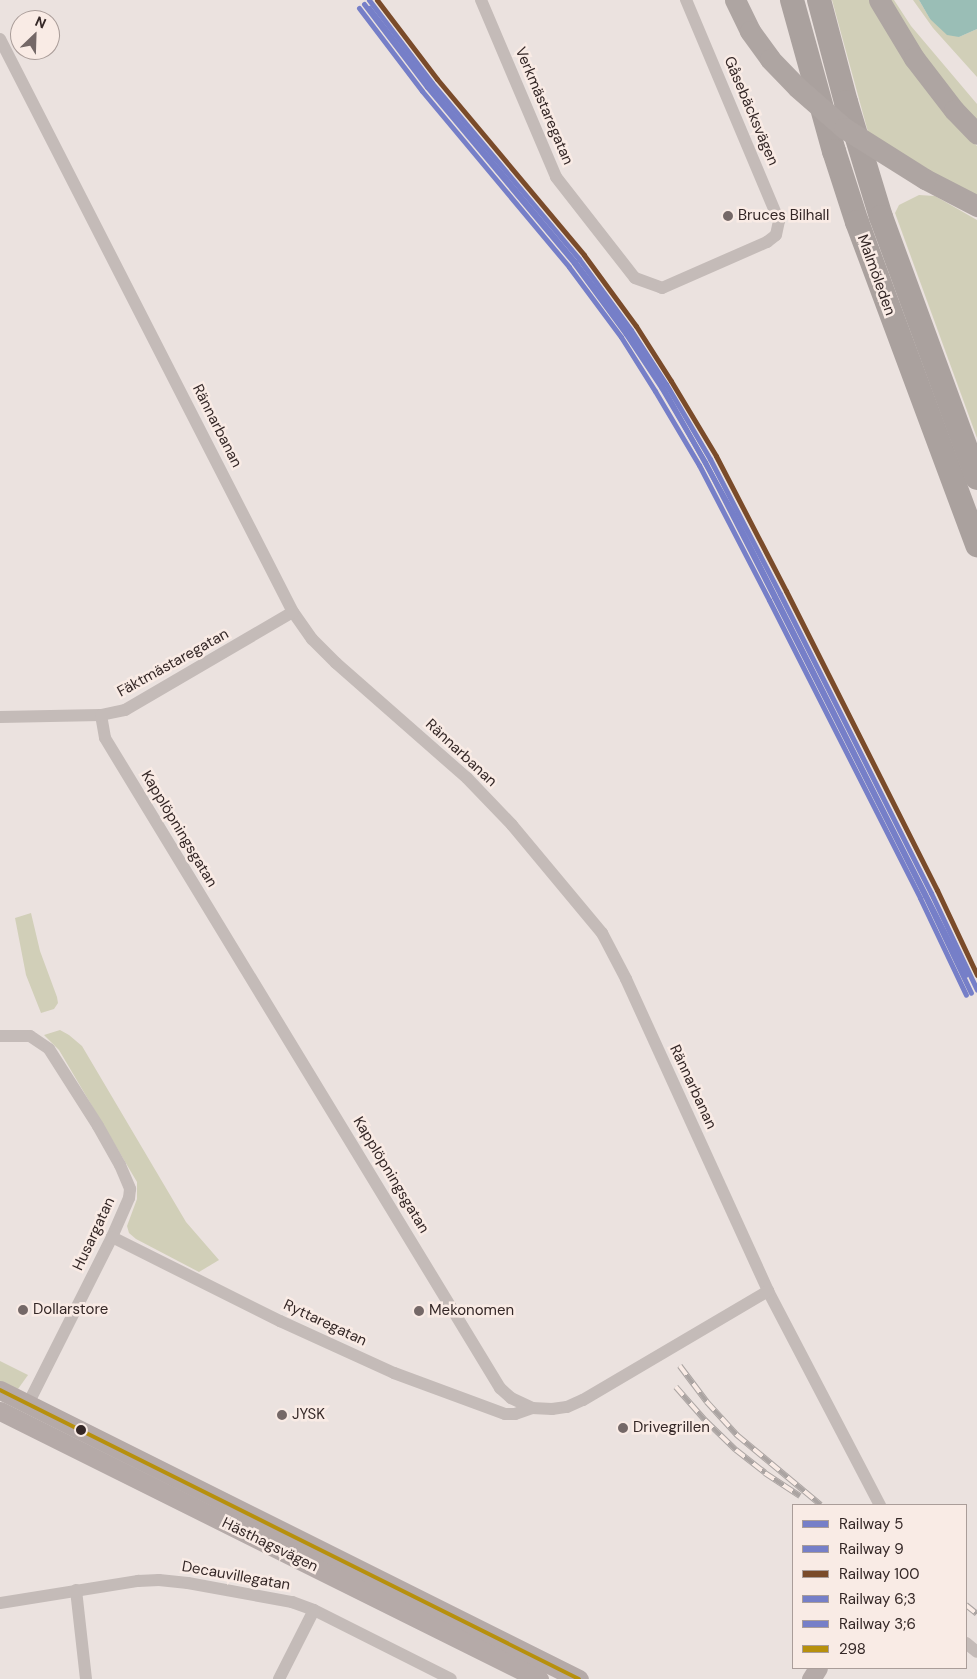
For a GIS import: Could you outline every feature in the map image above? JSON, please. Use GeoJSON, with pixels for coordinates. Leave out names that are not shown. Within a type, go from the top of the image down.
{"type":"FeatureCollection","features":[{"type":"Feature","properties":{"kind":"highway"},"geometry":{"type":"LineString","coordinates":[[735,0],[750,31],[770,59],[797,87],[830,116],[865,142],[925,179],[977,206]]}},
{"type":"Feature","properties":{"kind":"highway","name":"Malmöleden"},"geometry":{"type":"LineString","coordinates":[[792,0],[834,151],[857,222],[977,545]]}},
{"type":"Feature","properties":{"kind":"highway","name":"Malmöleden"},"geometry":{"type":"LineString","coordinates":[[820,0],[846,102],[879,209],[977,478]]}},
{"type":"Feature","properties":{"kind":"highway"},"geometry":{"type":"LineString","coordinates":[[879,0],[914,58],[954,110],[977,134]]}},
{"type":"Feature","properties":{"kind":"main road","name":"Hästhagsvägen"},"geometry":{"type":"LineString","coordinates":[[0,1390],[579,1679]]}},
{"type":"Feature","properties":{"kind":"main road","name":"Hästhagsvägen"},"geometry":{"type":"LineString","coordinates":[[0,1411],[539,1679]]}},
{"type":"Feature","properties":{"kind":"street","name":"Verkmästaregatan"},"geometry":{"type":"LineString","coordinates":[[481,0],[556,177],[635,278],[662,288],[767,242],[776,235]]}},
{"type":"Feature","properties":{"kind":"street","name":"Gåsebäcksvägen"},"geometry":{"type":"LineString","coordinates":[[686,0],[779,221],[776,235]]}},
{"type":"Feature","properties":{"kind":"street","name":"Rännarbanan"},"geometry":{"type":"LineString","coordinates":[[0,39],[293,612],[312,639],[336,663],[474,785],[512,825],[602,933],[626,979],[768,1290],[879,1504]]}},
{"type":"Feature","properties":{"kind":"street","name":"Fäktmästaregatan"},"geometry":{"type":"LineString","coordinates":[[0,717],[101,715],[125,710],[293,612]]}},
{"type":"Feature","properties":{"kind":"street","name":"Kapplöpningsgatan"},"geometry":{"type":"LineString","coordinates":[[101,715],[105,738],[500,1388],[511,1398],[532,1408],[567,1407],[583,1400],[768,1290]]}},
{"type":"Feature","properties":{"kind":"street","name":"Husargatan"},"geometry":{"type":"LineString","coordinates":[[0,1036],[30,1036],[49,1049],[120,1165],[130,1189],[129,1198],[112,1237],[28,1404]]}},
{"type":"Feature","properties":{"kind":"street","name":"Ryttaregatan"},"geometry":{"type":"LineString","coordinates":[[112,1237],[280,1321],[394,1373],[505,1414],[514,1414],[532,1408]]}},
{"type":"Feature","properties":{"kind":"street","name":"Decauvillegatan"},"geometry":{"type":"LineString","coordinates":[[0,1603],[76,1590],[159,1580],[265,1597],[292,1602],[314,1610],[430,1674],[451,1679]]}},
{"type":"Feature","properties":{"kind":"street"},"geometry":{"type":"LineString","coordinates":[[76,1590],[86,1679]]}},
{"type":"Feature","properties":{"kind":"street"},"geometry":{"type":"LineString","coordinates":[[279,1679],[314,1610]]}},
{"type":"Feature","properties":{"kind":"street"},"geometry":{"type":"LineString","coordinates":[[967,1643],[977,1652]]}},
{"type":"Feature","properties":{"kind":"shaded area"},"geometry":{"type":"Polygon","coordinates":[[[832,0],[872,0],[942,109],[977,146],[977,195],[942,178],[868,132],[832,0]]]}},
{"type":"Feature","properties":{"kind":"shaded area"},"geometry":{"type":"Polygon","coordinates":[[[887,0],[894,0],[911,26],[977,104],[977,124],[950,95],[887,0]]]}},
{"type":"Feature","properties":{"kind":"shaded area"},"geometry":{"type":"Polygon","coordinates":[[[913,0],[919,0],[930,19],[959,37],[977,29],[977,77],[933,28],[913,0]]]}},
{"type":"Feature","properties":{"kind":"shaded area"},"geometry":{"type":"Polygon","coordinates":[[[919,195],[935,196],[977,220],[977,438],[895,213],[899,205],[919,195]]]}},
{"type":"Feature","properties":{"kind":"shaded area"},"geometry":{"type":"Polygon","coordinates":[[[31,913],[40,951],[58,1003],[54,1009],[41,1013],[26,975],[15,918],[31,913]]]}},
{"type":"Feature","properties":{"kind":"shaded area"},"geometry":{"type":"Polygon","coordinates":[[[60,1030],[82,1046],[186,1222],[219,1260],[199,1272],[136,1239],[129,1233],[127,1226],[137,1199],[137,1182],[59,1050],[44,1035],[60,1030]]]}},
{"type":"Feature","properties":{"kind":"shaded area"},"geometry":{"type":"Polygon","coordinates":[[[0,1361],[28,1375],[18,1389],[0,1383],[0,1361]]]}},
{"type":"Feature","properties":{"kind":"water"},"geometry":{"type":"Polygon","coordinates":[[[919,0],[977,0],[977,29],[959,37],[947,35],[930,19],[919,0]]]}},
{"type":"Feature","properties":{"kind":"railway"},"geometry":{"type":"LineString","coordinates":[[680,1366],[707,1402],[737,1435],[820,1504]]}},
{"type":"Feature","properties":{"kind":"railway"},"geometry":{"type":"LineString","coordinates":[[676,1387],[705,1420],[736,1450],[765,1473],[800,1496]]}},
{"type":"Feature","properties":{"kind":"railway"},"geometry":{"type":"LineString","coordinates":[[967,1606],[977,1614]]}},
{"type":"Feature","properties":{"kind":"rail line","name":"5"},"geometry":{"type":"LineString","coordinates":[[369,0],[432,83],[579,259],[631,330],[666,384],[710,459],[780,594],[931,893],[977,990]]}},
{"type":"Feature","properties":{"kind":"rail line","name":"100"},"geometry":{"type":"LineString","coordinates":[[377,0],[437,79],[584,255],[636,326],[671,381],[716,456],[786,591],[937,890],[977,975]]}},
{"type":"Feature","properties":{"kind":"rail line","name":"9"},"geometry":{"type":"LineString","coordinates":[[364,4],[427,87],[574,263],[626,334],[661,387],[705,462],[925,896],[971,993]]}},
{"type":"Feature","properties":{"kind":"rail line","name":"6;3"},"geometry":{"type":"LineString","coordinates":[[359,8],[422,91],[569,267],[621,337],[655,391],[699,465],[769,600],[920,898],[966,995]]}},
{"type":"Feature","properties":{"kind":"rail line","name":"3;6"},"geometry":{"type":"LineString","coordinates":[[369,8],[429,86],[575,262],[628,332],[662,386],[734,515],[966,975]]}},
{"type":"Feature","properties":{"kind":"transit line","name":"298"},"geometry":{"type":"LineString","coordinates":[[0,1390],[579,1679]]}},
{"type":"Feature","properties":{"kind":"place","name":"Bruces Bilhall"},"geometry":{"type":"Point","coordinates":[728,216]}},
{"type":"Feature","properties":{"kind":"place","name":"Dollarstore"},"geometry":{"type":"Point","coordinates":[23,1310]}},
{"type":"Feature","properties":{"kind":"place","name":"Mekonomen"},"geometry":{"type":"Point","coordinates":[419,1311]}},
{"type":"Feature","properties":{"kind":"place","name":"JYSK"},"geometry":{"type":"Point","coordinates":[282,1415]}},
{"type":"Feature","properties":{"kind":"place","name":"Drivegrillen"},"geometry":{"type":"Point","coordinates":[623,1428]}}]}
